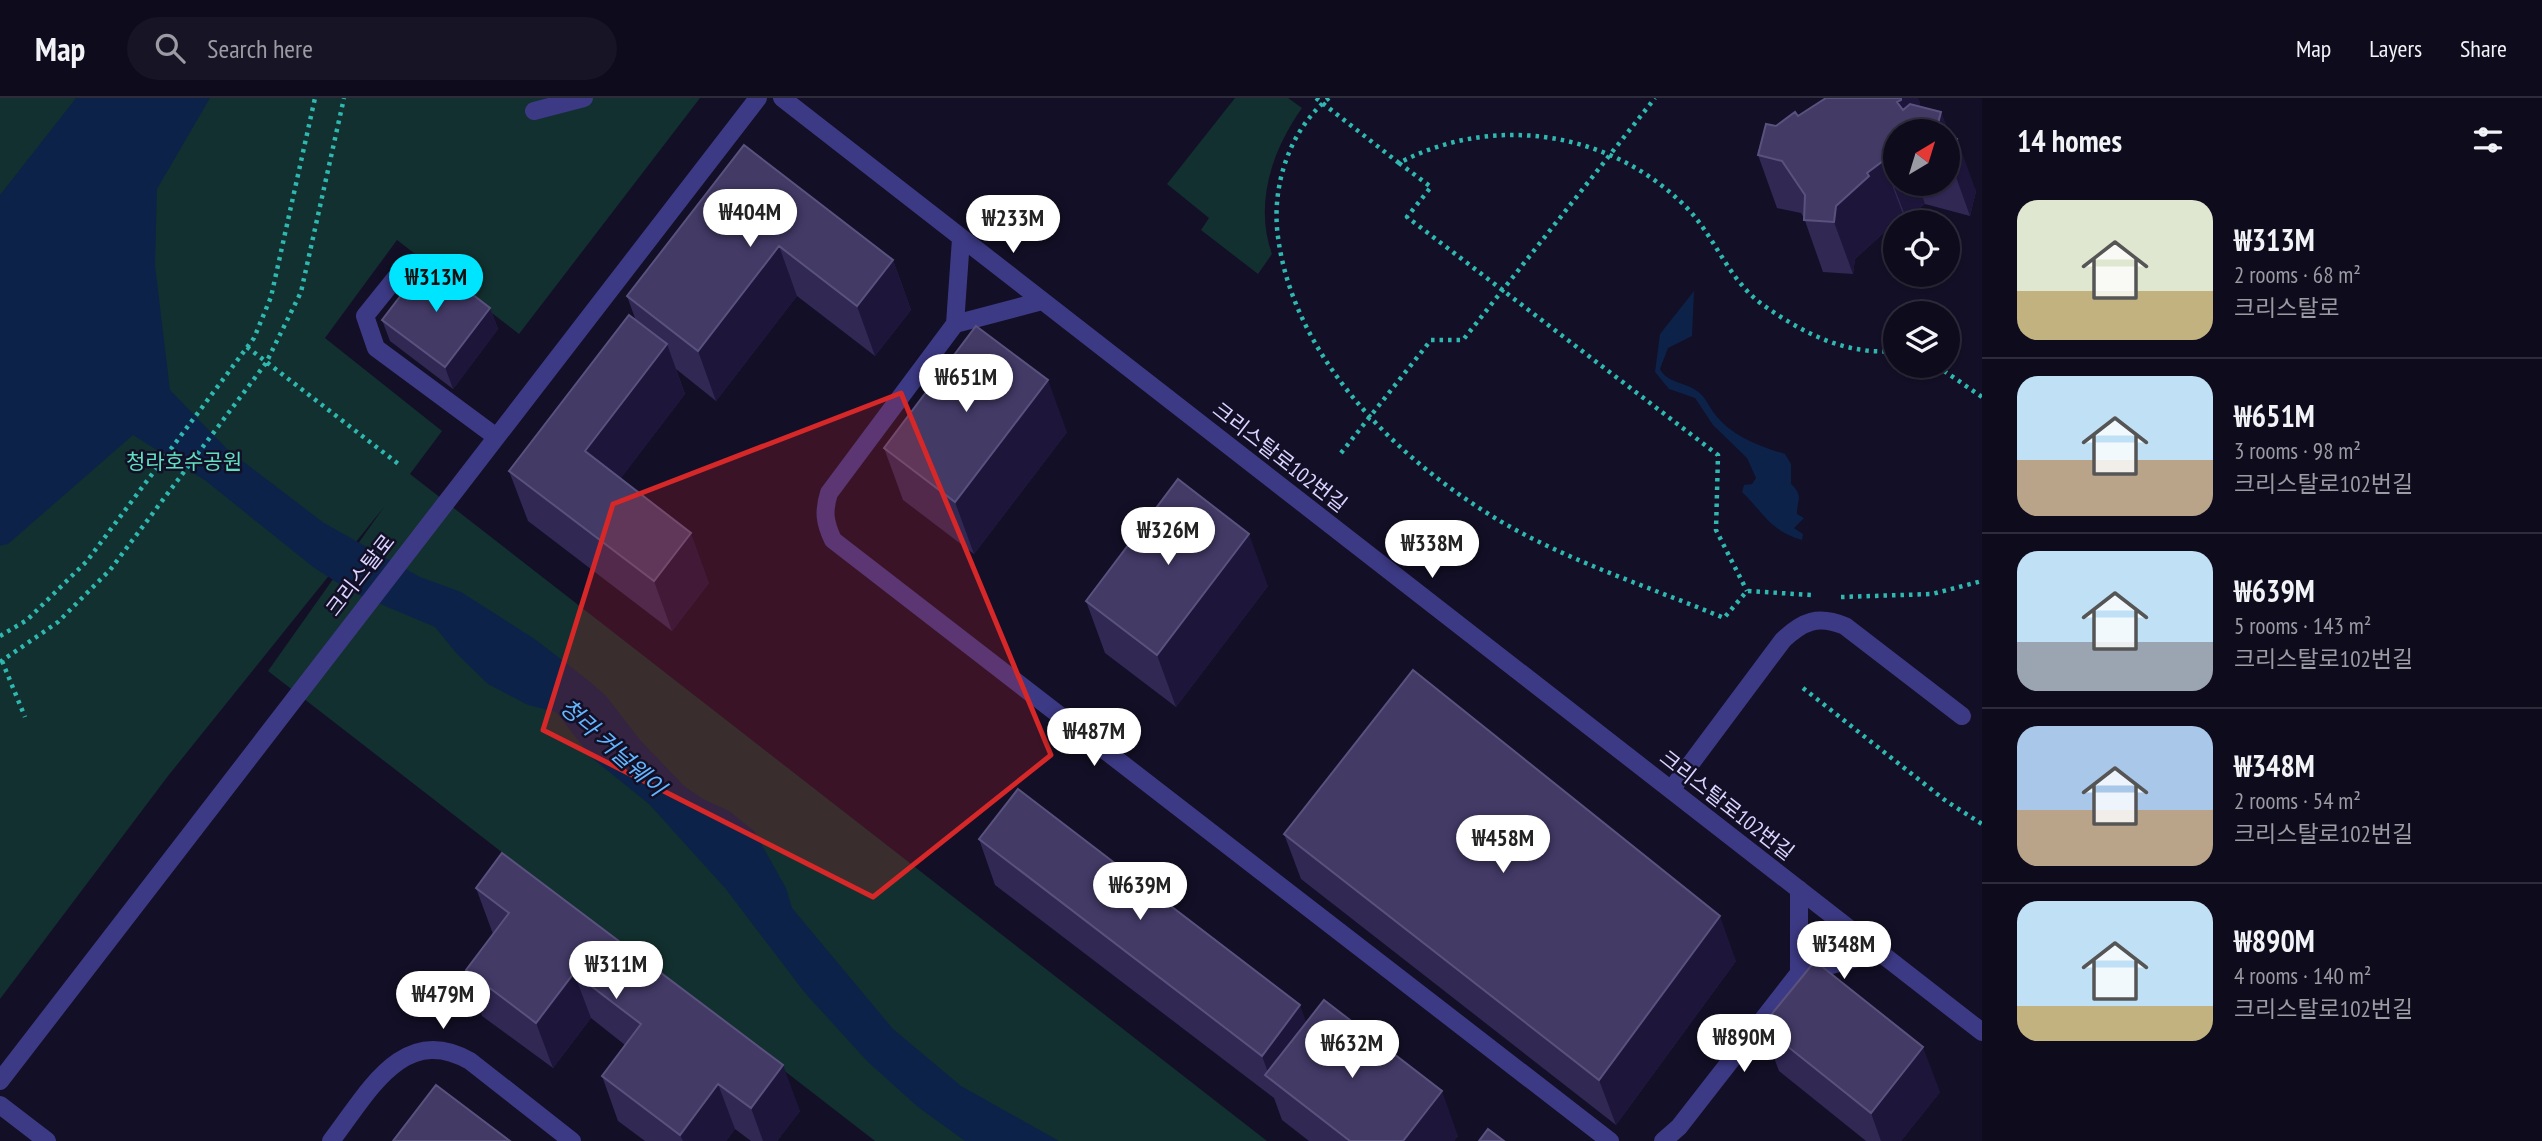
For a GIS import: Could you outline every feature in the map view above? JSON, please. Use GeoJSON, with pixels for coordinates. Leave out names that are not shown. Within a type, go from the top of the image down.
{"type":"FeatureCollection","features":[{"type":"Feature","properties":{"kind":"street"},"geometry":{"type":"LineString","coordinates":[[534,111],[584,98]]}},
{"type":"Feature","properties":{"kind":"street","name":"크리스탈로"},"geometry":{"type":"LineString","coordinates":[[0,1081],[292,698],[758,98]]}},
{"type":"Feature","properties":{"kind":"street","name":"크리스탈로102번길"},"geometry":{"type":"LineString","coordinates":[[782,98],[1982,1032]]}},
{"type":"Feature","properties":{"kind":"street"},"geometry":{"type":"LineString","coordinates":[[961,239],[955,324],[829,493],[824,508],[826,524],[833,540],[1610,1141]]}},
{"type":"Feature","properties":{"kind":"street"},"geometry":{"type":"LineString","coordinates":[[402,270],[365,316],[376,348],[495,436]]}},
{"type":"Feature","properties":{"kind":"street"},"geometry":{"type":"LineString","coordinates":[[955,324],[1042,301]]}},
{"type":"Feature","properties":{"kind":"street"},"geometry":{"type":"LineString","coordinates":[[1671,790],[1783,640],[1796,628],[1813,619],[1829,619],[1845,626],[1962,716]]}},
{"type":"Feature","properties":{"kind":"street"},"geometry":{"type":"LineString","coordinates":[[1799,889],[1799,974]]}},
{"type":"Feature","properties":{"kind":"street"},"geometry":{"type":"LineString","coordinates":[[1663,1141],[1679,1127],[1799,974],[1879,952]]}},
{"type":"Feature","properties":{"kind":"street"},"geometry":{"type":"LineString","coordinates":[[331,1141],[385,1072],[399,1059],[417,1050],[435,1049],[453,1052],[470,1062],[572,1141]]}},
{"type":"Feature","properties":{"kind":"street"},"geometry":{"type":"LineString","coordinates":[[0,1105],[47,1141]]}},
{"type":"Feature","properties":{"kind":"path"},"geometry":{"type":"LineString","coordinates":[[0,636],[27,620],[68,583],[247,347],[271,297],[315,98]]}},
{"type":"Feature","properties":{"kind":"path"},"geometry":{"type":"LineString","coordinates":[[25,717],[1,662],[58,622],[110,570],[266,363],[302,292],[344,98]]}},
{"type":"Feature","properties":{"kind":"path"},"geometry":{"type":"LineString","coordinates":[[1315,98],[1431,187],[1407,217],[1718,455],[1716,530],[1747,591]]}},
{"type":"Feature","properties":{"kind":"path"},"geometry":{"type":"LineString","coordinates":[[1329,98],[1308,117],[1285,162],[1275,215],[1290,289],[1307,326],[1323,356],[1370,416],[1411,454],[1467,499],[1499,520],[1560,551],[1724,618],[1747,591]]}},
{"type":"Feature","properties":{"kind":"path"},"geometry":{"type":"LineString","coordinates":[[1341,453],[1431,340],[1463,340],[1655,98]]}},
{"type":"Feature","properties":{"kind":"path"},"geometry":{"type":"LineString","coordinates":[[1399,163],[1443,143],[1498,135],[1550,136],[1611,154],[1649,177],[1684,205],[1734,276],[1761,304],[1823,340],[1864,351],[1883,352]]}},
{"type":"Feature","properties":{"kind":"path"},"geometry":{"type":"LineString","coordinates":[[247,347],[401,466]]}},
{"type":"Feature","properties":{"kind":"path"},"geometry":{"type":"LineString","coordinates":[[1954,378],[1982,397]]}},
{"type":"Feature","properties":{"kind":"path"},"geometry":{"type":"LineString","coordinates":[[1838,597],[1932,594],[1982,581]]}},
{"type":"Feature","properties":{"kind":"path"},"geometry":{"type":"LineString","coordinates":[[1747,591],[1816,595]]}},
{"type":"Feature","properties":{"kind":"path"},"geometry":{"type":"LineString","coordinates":[[1804,688],[1946,801],[1982,824]]}},
{"type":"Feature","properties":{"kind":"highlighted area"},"geometry":{"type":"Polygon","coordinates":[[[901,393],[1051,755],[873,897],[543,730],[613,504],[901,393]]]}},
{"type":"Feature","properties":{"kind":"green space","name":"청라호수공원"},"geometry":{"type":"Polygon","coordinates":[[[0,98],[700,98],[519,334],[397,240],[325,338],[442,431],[410,474],[1267,1141],[875,1141],[268,671],[384,507],[168,776],[0,999],[0,98]]]}},
{"type":"Feature","properties":{"kind":"green space"},"geometry":{"type":"Polygon","coordinates":[[[1235,98],[1288,98],[1302,108],[1282,142],[1269,178],[1265,216],[1272,254],[1258,274],[1201,230],[1209,218],[1167,184],[1235,98]]]}},
{"type":"Feature","properties":{"kind":"water","name":"청라 커널웨이"},"geometry":{"type":"Polygon","coordinates":[[[76,98],[210,98],[157,189],[155,265],[170,390],[228,450],[324,523],[420,577],[461,592],[536,640],[589,681],[606,696],[640,740],[684,786],[703,799],[729,811],[754,831],[786,888],[792,908],[893,1029],[961,1086],[1059,1141],[965,1141],[918,1107],[867,1061],[805,993],[725,888],[649,804],[592,758],[556,712],[528,705],[488,684],[457,654],[435,627],[352,592],[313,567],[206,481],[133,435],[8,544],[0,546],[0,195],[76,98]]]}},
{"type":"Feature","properties":{"kind":"water"},"geometry":{"type":"Polygon","coordinates":[[[1694,291],[1692,336],[1668,348],[1660,369],[1672,380],[1700,393],[1721,421],[1737,434],[1785,454],[1791,464],[1791,484],[1799,495],[1797,514],[1804,518],[1794,528],[1803,534],[1802,540],[1774,526],[1742,492],[1744,485],[1752,484],[1756,478],[1747,458],[1713,425],[1695,398],[1669,389],[1655,372],[1660,334],[1694,291]]]}},
{"type":"Feature","properties":{"kind":"building"},"geometry":{"type":"Polygon","coordinates":[[[1826,98],[1901,98],[1897,102],[1903,110],[1910,104],[1941,112],[1939,119],[1883,119],[1883,161],[1867,173],[1869,176],[1836,206],[1834,222],[1804,220],[1805,195],[1782,161],[1758,155],[1766,124],[1776,126],[1795,112],[1798,116],[1826,98]]]}},
{"type":"Feature","properties":{"kind":"building"},"geometry":{"type":"Polygon","coordinates":[[[744,145],[893,260],[857,306],[779,246],[698,351],[627,296],[744,145]]]}},
{"type":"Feature","properties":{"kind":"building"},"geometry":{"type":"Polygon","coordinates":[[[428,260],[490,308],[445,367],[382,320],[428,260]]]}},
{"type":"Feature","properties":{"kind":"building"},"geometry":{"type":"Polygon","coordinates":[[[629,315],[667,344],[585,451],[691,533],[654,581],[509,471],[629,315]]]}},
{"type":"Feature","properties":{"kind":"building"},"geometry":{"type":"Polygon","coordinates":[[[976,326],[1048,380],[955,502],[884,448],[976,326]]]}},
{"type":"Feature","properties":{"kind":"building"},"geometry":{"type":"Polygon","coordinates":[[[1178,479],[1249,534],[1157,655],[1086,601],[1178,479]]]}},
{"type":"Feature","properties":{"kind":"building"},"geometry":{"type":"Polygon","coordinates":[[[1413,670],[1720,916],[1599,1080],[1284,834],[1413,670]]]}},
{"type":"Feature","properties":{"kind":"building"},"geometry":{"type":"Polygon","coordinates":[[[1018,789],[1300,1005],[1262,1056],[979,839],[1018,789]]]}},
{"type":"Feature","properties":{"kind":"building"},"geometry":{"type":"Polygon","coordinates":[[[502,853],[783,1065],[751,1108],[718,1084],[680,1135],[602,1076],[641,1024],[574,973],[536,1023],[466,970],[509,913],[476,888],[502,853]]]}},
{"type":"Feature","properties":{"kind":"building"},"geometry":{"type":"Polygon","coordinates":[[[1815,961],[1923,1047],[1871,1113],[1762,1026],[1815,961]]]}},
{"type":"Feature","properties":{"kind":"building"},"geometry":{"type":"Polygon","coordinates":[[[1324,1000],[1442,1091],[1403,1141],[1350,1141],[1265,1075],[1324,1000]]]}},
{"type":"Feature","properties":{"kind":"building"},"geometry":{"type":"Polygon","coordinates":[[[436,1085],[510,1141],[393,1141],[436,1085]]]}},
{"type":"Feature","properties":{"kind":"building"},"geometry":{"type":"Polygon","coordinates":[[[1488,1129],[1504,1141],[1479,1141],[1488,1129]]]}}]}
